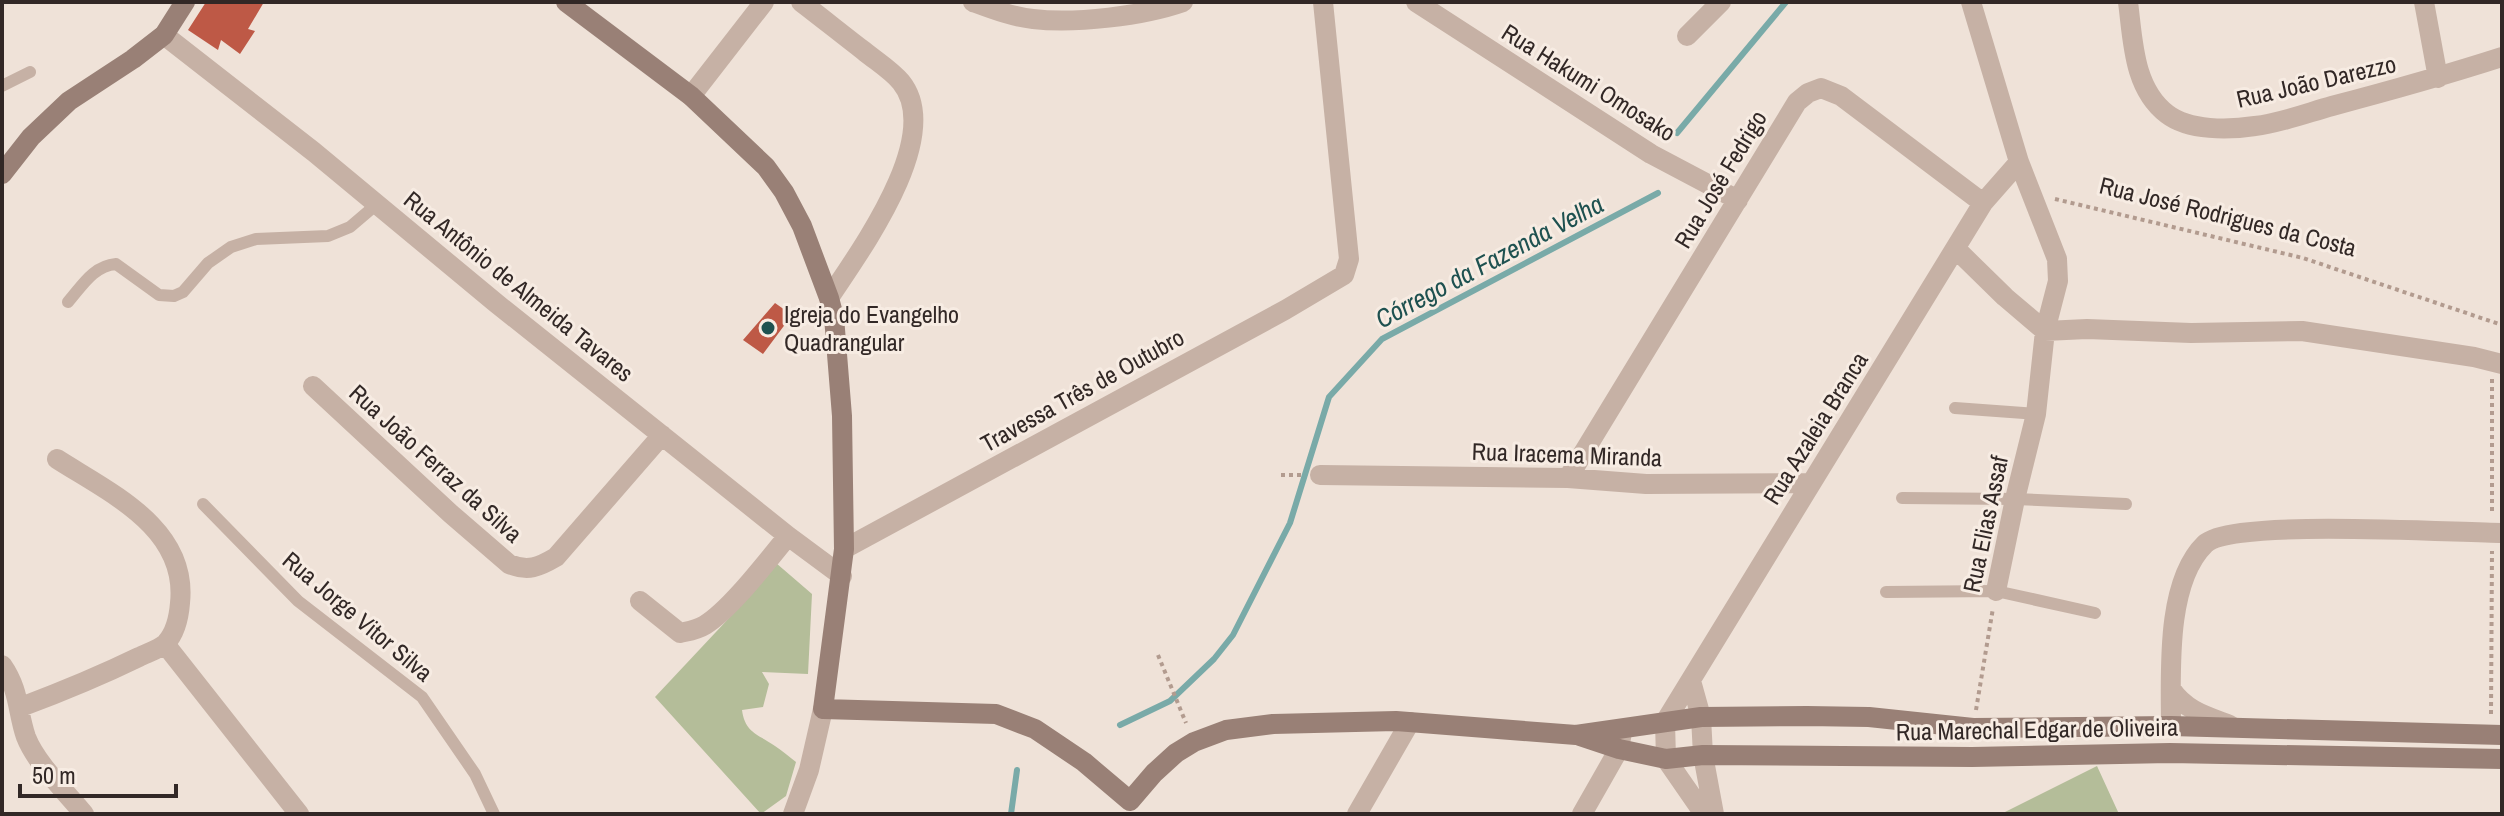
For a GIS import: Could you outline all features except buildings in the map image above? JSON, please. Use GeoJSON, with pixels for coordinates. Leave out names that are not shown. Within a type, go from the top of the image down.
{"type":"FeatureCollection","features":[{"type":"Feature","properties":{"kind":"main road"},"geometry":{"type":"LineString","coordinates":[[2,174],[31,137],[69,101],[164,35],[185,2]]}},
{"type":"Feature","properties":{"kind":"main road"},"geometry":{"type":"LineString","coordinates":[[566,2],[691,96],[766,167],[802,226],[829,298],[834,317],[842,416],[844,549],[823,709],[996,714],[1035,729],[1084,762],[1126,807]]}},
{"type":"Feature","properties":{"kind":"main road","name":"Rua Marechal Edgar de Oliveira"},"geometry":{"type":"LineString","coordinates":[[1620,739],[1665,722],[1701,717],[1869,717],[1973,728],[2171,726],[2502,735]]}},
{"type":"Feature","properties":{"kind":"main road","name":"Rua Marechal Edgar de Oliveira"},"geometry":{"type":"LineString","coordinates":[[1126,807],[1154,773],[1176,753],[1194,742],[1226,730],[1273,724],[1375,720],[1620,739],[1666,759],[1703,755],[1972,757],[2170,753],[2502,759]]}},
{"type":"Feature","properties":{"kind":"street"},"geometry":{"type":"LineString","coordinates":[[691,96],[764,2]]}},
{"type":"Feature","properties":{"kind":"street"},"geometry":{"type":"LineString","coordinates":[[801,2],[887,69],[903,84],[913,105],[914,126],[910,149],[896,185],[869,237],[829,298]]}},
{"type":"Feature","properties":{"kind":"street"},"geometry":{"type":"LineString","coordinates":[[973,2],[1032,19],[1060,21],[1120,16],[1183,2]]}},
{"type":"Feature","properties":{"kind":"street","name":"Travessa Três de Outubro"},"geometry":{"type":"LineString","coordinates":[[844,549],[1344,275],[1349,259],[1323,2]]}},
{"type":"Feature","properties":{"kind":"street","name":"Rua Hakumi Omosako"},"geometry":{"type":"LineString","coordinates":[[1416,2],[1651,154],[1738,200]]}},
{"type":"Feature","properties":{"kind":"street"},"geometry":{"type":"LineString","coordinates":[[1971,2],[2019,162],[2057,259],[2058,281],[2045,331]]}},
{"type":"Feature","properties":{"kind":"street","name":"Rua João Darezzo"},"geometry":{"type":"LineString","coordinates":[[2128,2],[2138,72],[2149,95],[2168,115],[2193,125],[2258,126],[2438,78],[2502,57]]}},
{"type":"Feature","properties":{"kind":"street"},"geometry":{"type":"LineString","coordinates":[[2424,2],[2438,78]]}},
{"type":"Feature","properties":{"kind":"street"},"geometry":{"type":"LineString","coordinates":[[1687,36],[1715,4]]}},
{"type":"Feature","properties":{"kind":"street","name":"Rua Antônio de Almeida Tavares"},"geometry":{"type":"LineString","coordinates":[[164,35],[788,536],[842,576]]}},
{"type":"Feature","properties":{"kind":"street","name":"Rua José Fedrigo"},"geometry":{"type":"LineString","coordinates":[[1568,478],[1797,102],[1808,93],[1821,88],[1841,96],[1983,203]]}},
{"type":"Feature","properties":{"kind":"street","name":"Rua Azaleia Branca"},"geometry":{"type":"LineString","coordinates":[[1665,722],[1983,203],[2019,162]]}},
{"type":"Feature","properties":{"kind":"street"},"geometry":{"type":"LineString","coordinates":[[1956,249],[2045,331],[2302,331],[2502,364]]}},
{"type":"Feature","properties":{"kind":"street","name":"Rua Elias Assaf"},"geometry":{"type":"LineString","coordinates":[[1996,591],[2036,414],[2045,331]]}},
{"type":"Feature","properties":{"kind":"street","name":"Rua João Ferraz da Silva"},"geometry":{"type":"LineString","coordinates":[[313,386],[451,514],[509,564],[521,569],[541,566],[556,557],[662,435]]}},
{"type":"Feature","properties":{"kind":"street"},"geometry":{"type":"LineString","coordinates":[[21,707],[82,684],[165,644],[179,615],[182,590],[177,564],[164,540],[145,517],[57,459]]}},
{"type":"Feature","properties":{"kind":"street","name":"Rua Iracema Miranda"},"geometry":{"type":"LineString","coordinates":[[1320,475],[1568,478],[1646,484],[1811,483]]}},
{"type":"Feature","properties":{"kind":"street"},"geometry":{"type":"LineString","coordinates":[[2171,726],[2171,645],[2182,586],[2192,561],[2208,541],[2250,531],[2365,529],[2502,533]]}},
{"type":"Feature","properties":{"kind":"street"},"geometry":{"type":"LineString","coordinates":[[640,601],[680,633],[695,630],[706,625],[733,598],[788,536]]}},
{"type":"Feature","properties":{"kind":"street"},"geometry":{"type":"LineString","coordinates":[[165,644],[299,814]]}},
{"type":"Feature","properties":{"kind":"street"},"geometry":{"type":"LineString","coordinates":[[2,665],[21,707],[26,736],[33,751],[84,814]]}},
{"type":"Feature","properties":{"kind":"street"},"geometry":{"type":"LineString","coordinates":[[1691,681],[1701,717],[1703,755],[1714,814]]}},
{"type":"Feature","properties":{"kind":"street"},"geometry":{"type":"LineString","coordinates":[[2171,689],[2179,702],[2195,712],[2237,728]]}},
{"type":"Feature","properties":{"kind":"street"},"geometry":{"type":"LineString","coordinates":[[793,814],[809,770],[823,709]]}},
{"type":"Feature","properties":{"kind":"street"},"geometry":{"type":"LineString","coordinates":[[1357,814],[1410,722]]}},
{"type":"Feature","properties":{"kind":"street"},"geometry":{"type":"LineString","coordinates":[[1665,722],[1666,759],[1704,814]]}},
{"type":"Feature","properties":{"kind":"street"},"geometry":{"type":"LineString","coordinates":[[1582,814],[1620,739]]}},
{"type":"Feature","properties":{"kind":"lane"},"geometry":{"type":"LineString","coordinates":[[2,86],[30,72]]}},
{"type":"Feature","properties":{"kind":"lane"},"geometry":{"type":"LineString","coordinates":[[68,302],[96,270],[116,264],[159,295],[174,296],[183,292],[208,263],[231,247],[256,239],[328,236],[350,227],[377,204]]}},
{"type":"Feature","properties":{"kind":"lane"},"geometry":{"type":"LineString","coordinates":[[1955,408],[2036,414]]}},
{"type":"Feature","properties":{"kind":"lane"},"geometry":{"type":"LineString","coordinates":[[1902,498],[2126,504]]}},
{"type":"Feature","properties":{"kind":"lane","name":"Rua Jorge Vitor Silva"},"geometry":{"type":"LineString","coordinates":[[203,504],[298,601],[422,697],[475,774],[494,814]]}},
{"type":"Feature","properties":{"kind":"lane"},"geometry":{"type":"LineString","coordinates":[[1886,592],[1996,591],[2095,613]]}},
{"type":"Feature","properties":{"kind":"path","name":"Rua José Rodrigues da Costa"},"geometry":{"type":"LineString","coordinates":[[2030,193],[2303,258],[2502,325]]}},
{"type":"Feature","properties":{"kind":"path","name":"Rua Elias Assaf"},"geometry":{"type":"LineString","coordinates":[[1973,728],[1996,591]]}},
{"type":"Feature","properties":{"kind":"path"},"geometry":{"type":"LineString","coordinates":[[1158,655],[1182,714]]}},
{"type":"Feature","properties":{"kind":"green space"},"geometry":{"type":"Polygon","coordinates":[[[776,563],[812,594],[808,674],[762,672],[769,684],[763,707],[742,710],[749,728],[796,762],[786,796],[761,814],[655,697],[745,601],[776,563]]]}},
{"type":"Feature","properties":{"kind":"green space"},"geometry":{"type":"Polygon","coordinates":[[[2097,766],[2119,814],[2001,814],[2097,766]]]}},
{"type":"Feature","properties":{"kind":"waterway","name":"Córrego da Fazenda Velha"},"geometry":{"type":"LineString","coordinates":[[1677,133],[1786,2]]}},
{"type":"Feature","properties":{"kind":"waterway","name":"Córrego da Fazenda Velha"},"geometry":{"type":"LineString","coordinates":[[1120,725],[1170,701],[1214,659],[1233,635],[1290,523],[1329,397],[1382,339],[1658,193]]}},
{"type":"Feature","properties":{"kind":"waterway","name":"Córrego da Fazenda Velha"},"geometry":{"type":"LineString","coordinates":[[1011,814],[1017,770]]}},
{"type":"Feature","properties":{"kind":"place","name":"Igreja do Evangelho Quadrangular"},"geometry":{"type":"Point","coordinates":[768,328]}}]}
